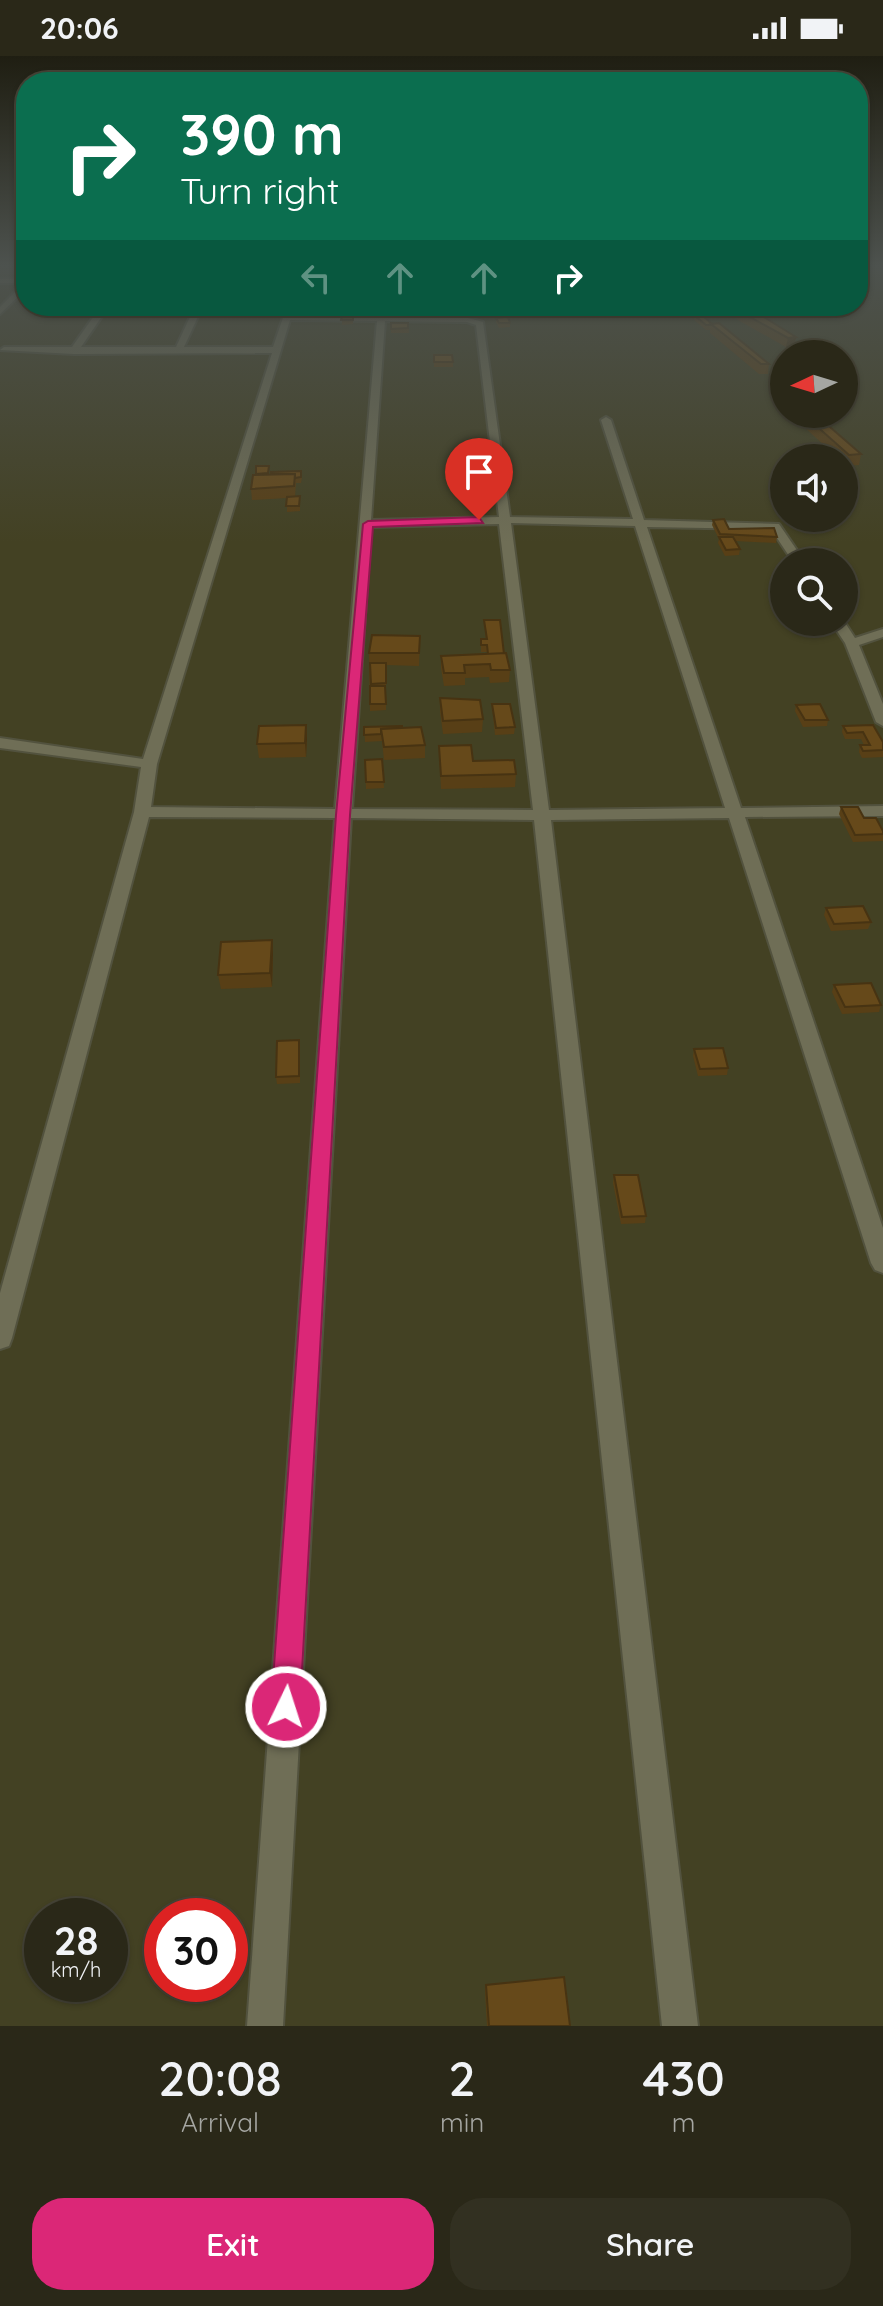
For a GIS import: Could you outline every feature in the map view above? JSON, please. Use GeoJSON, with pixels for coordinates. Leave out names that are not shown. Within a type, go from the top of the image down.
{"type":"FeatureCollection","features":[{"type":"Feature","properties":{"kind":"street"},"geometry":{"type":"LineString","coordinates":[[0,1338],[142,812],[149,764],[273,359]]}},
{"type":"Feature","properties":{"kind":"street"},"geometry":{"type":"LineString","coordinates":[[265,2026],[343,815],[379,359]]}},
{"type":"Feature","properties":{"kind":"street"},"geometry":{"type":"LineString","coordinates":[[485,359],[542,815],[680,2026]]}},
{"type":"Feature","properties":{"kind":"street"},"geometry":{"type":"LineString","coordinates":[[606,420],[883,1263]]}},
{"type":"Feature","properties":{"kind":"street"},"geometry":{"type":"LineString","coordinates":[[368,524],[507,520],[775,526],[790,548]]}},
{"type":"Feature","properties":{"kind":"street"},"geometry":{"type":"LineString","coordinates":[[852,643],[883,633]]}},
{"type":"Feature","properties":{"kind":"street"},"geometry":{"type":"LineString","coordinates":[[847,636],[883,722]]}},
{"type":"Feature","properties":{"kind":"street"},"geometry":{"type":"LineString","coordinates":[[0,743],[149,764]]}},
{"type":"Feature","properties":{"kind":"street"},"geometry":{"type":"LineString","coordinates":[[142,812],[542,815],[883,811]]}},
{"type":"Feature","properties":{"kind":"shaded area"},"geometry":{"type":"Polygon","coordinates":[[[0,359],[770,359],[770,428],[858,428],[858,359],[883,359],[883,2026],[0,2026],[0,359]]]}},
{"type":"Feature","properties":{"kind":"building"},"geometry":{"type":"Polygon","coordinates":[[[434,359],[453,359],[453,362],[434,362],[434,359]]]}},
{"type":"Feature","properties":{"kind":"building"},"geometry":{"type":"Polygon","coordinates":[[[755,359],[763,359],[769,364],[761,364],[755,359]]]}},
{"type":"Feature","properties":{"kind":"building"},"geometry":{"type":"Polygon","coordinates":[[[819,428],[831,428],[850,444],[837,444],[819,428]]]}},
{"type":"Feature","properties":{"kind":"building"},"geometry":{"type":"Polygon","coordinates":[[[473,442],[482,442],[483,449],[474,449],[473,442]]]}},
{"type":"Feature","properties":{"kind":"building"},"geometry":{"type":"Polygon","coordinates":[[[256,466],[269,466],[268,473],[256,474],[256,466]]]}},
{"type":"Feature","properties":{"kind":"building"},"geometry":{"type":"Polygon","coordinates":[[[301,471],[301,477],[295,478],[295,474],[271,474],[271,472],[301,471]]]}},
{"type":"Feature","properties":{"kind":"building"},"geometry":{"type":"Polygon","coordinates":[[[295,474],[294,486],[251,489],[253,475],[295,474]]]}},
{"type":"Feature","properties":{"kind":"building"},"geometry":{"type":"Polygon","coordinates":[[[300,496],[299,506],[286,506],[287,497],[300,496]]]}},
{"type":"Feature","properties":{"kind":"building"},"geometry":{"type":"Polygon","coordinates":[[[724,519],[729,529],[770,528],[770,532],[775,532],[777,537],[720,534],[713,520],[724,519]]]}},
{"type":"Feature","properties":{"kind":"building"},"geometry":{"type":"Polygon","coordinates":[[[719,537],[733,537],[740,549],[726,550],[719,537]]]}},
{"type":"Feature","properties":{"kind":"building"},"geometry":{"type":"Polygon","coordinates":[[[484,620],[500,620],[504,654],[488,654],[487,645],[481,645],[481,639],[487,639],[484,620]]]}},
{"type":"Feature","properties":{"kind":"building"},"geometry":{"type":"Polygon","coordinates":[[[372,635],[420,636],[419,653],[369,653],[372,635]]]}},
{"type":"Feature","properties":{"kind":"building"},"geometry":{"type":"Polygon","coordinates":[[[506,653],[510,670],[491,670],[490,664],[464,665],[465,673],[444,673],[441,656],[506,653]]]}},
{"type":"Feature","properties":{"kind":"building"},"geometry":{"type":"Polygon","coordinates":[[[370,663],[386,663],[386,683],[371,684],[370,663]]]}},
{"type":"Feature","properties":{"kind":"building"},"geometry":{"type":"Polygon","coordinates":[[[370,686],[385,686],[386,704],[370,704],[370,686]]]}},
{"type":"Feature","properties":{"kind":"building"},"geometry":{"type":"Polygon","coordinates":[[[440,698],[480,700],[483,719],[443,721],[440,698]]]}},
{"type":"Feature","properties":{"kind":"building"},"geometry":{"type":"Polygon","coordinates":[[[492,704],[510,704],[515,727],[496,728],[492,704]]]}},
{"type":"Feature","properties":{"kind":"building"},"geometry":{"type":"Polygon","coordinates":[[[820,704],[828,720],[805,720],[796,705],[820,704]]]}},
{"type":"Feature","properties":{"kind":"building"},"geometry":{"type":"Polygon","coordinates":[[[306,725],[305,743],[257,744],[259,726],[306,725]]]}},
{"type":"Feature","properties":{"kind":"building"},"geometry":{"type":"Polygon","coordinates":[[[873,725],[883,742],[883,750],[863,751],[860,745],[870,745],[863,732],[847,733],[843,726],[873,725]]]}},
{"type":"Feature","properties":{"kind":"building"},"geometry":{"type":"Polygon","coordinates":[[[402,726],[381,729],[381,734],[364,735],[364,727],[402,726]]]}},
{"type":"Feature","properties":{"kind":"building"},"geometry":{"type":"Polygon","coordinates":[[[421,727],[425,745],[384,747],[381,729],[421,727]]]}},
{"type":"Feature","properties":{"kind":"building"},"geometry":{"type":"Polygon","coordinates":[[[471,745],[473,761],[514,760],[516,774],[441,776],[439,746],[471,745]]]}},
{"type":"Feature","properties":{"kind":"building"},"geometry":{"type":"Polygon","coordinates":[[[382,759],[384,782],[366,782],[365,760],[382,759]]]}},
{"type":"Feature","properties":{"kind":"building"},"geometry":{"type":"Polygon","coordinates":[[[841,807],[858,807],[864,818],[876,818],[883,834],[855,835],[841,807]]]}},
{"type":"Feature","properties":{"kind":"building"},"geometry":{"type":"Polygon","coordinates":[[[863,906],[871,922],[834,924],[826,908],[863,906]]]}},
{"type":"Feature","properties":{"kind":"building"},"geometry":{"type":"Polygon","coordinates":[[[272,940],[270,973],[218,975],[221,942],[272,940]]]}},
{"type":"Feature","properties":{"kind":"building"},"geometry":{"type":"Polygon","coordinates":[[[871,983],[881,1005],[845,1007],[834,985],[871,983]]]}},
{"type":"Feature","properties":{"kind":"building"},"geometry":{"type":"Polygon","coordinates":[[[299,1040],[299,1076],[276,1077],[277,1041],[299,1040]]]}},
{"type":"Feature","properties":{"kind":"building"},"geometry":{"type":"Polygon","coordinates":[[[723,1048],[728,1068],[700,1069],[694,1049],[723,1048]]]}},
{"type":"Feature","properties":{"kind":"building"},"geometry":{"type":"Polygon","coordinates":[[[614,1175],[638,1175],[646,1216],[622,1217],[614,1175]]]}},
{"type":"Feature","properties":{"kind":"building"},"geometry":{"type":"Polygon","coordinates":[[[564,1977],[570,2026],[489,2026],[486,1985],[564,1977]]]}},
{"type":"Feature","properties":{"kind":"route"},"geometry":{"type":"LineString","coordinates":[[286,1707],[343,815],[368,524],[479,520]]}}]}
